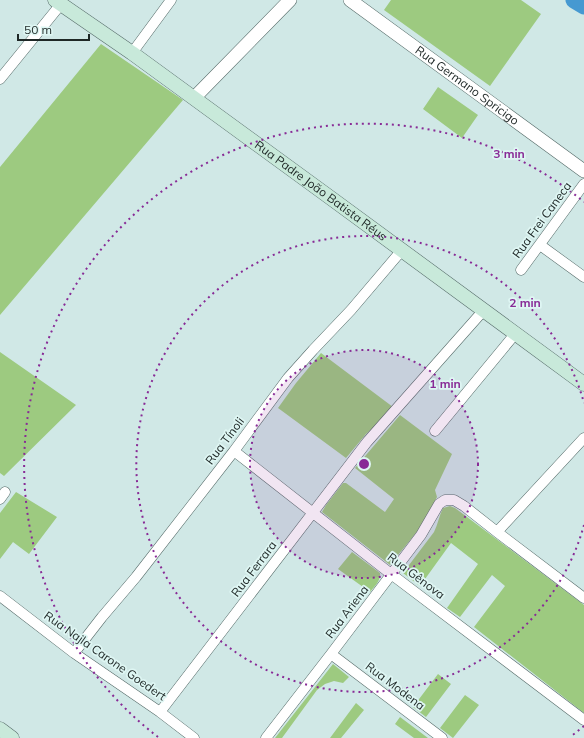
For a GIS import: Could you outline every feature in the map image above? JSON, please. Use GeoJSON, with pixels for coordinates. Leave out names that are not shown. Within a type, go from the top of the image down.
{"type":"FeatureCollection","features":[{"type":"Feature","properties":{"kind":"main road","name":"Rua Padre João Batista Réus"},"geometry":{"type":"LineString","coordinates":[[58,2],[194,98],[584,384]]}},
{"type":"Feature","properties":{"kind":"main road"},"geometry":{"type":"LineString","coordinates":[[0,728],[12,738]]}},
{"type":"Feature","properties":{"kind":"street"},"geometry":{"type":"LineString","coordinates":[[132,53],[171,0]]}},
{"type":"Feature","properties":{"kind":"street"},"geometry":{"type":"LineString","coordinates":[[194,98],[290,0]]}},
{"type":"Feature","properties":{"kind":"street","name":"Rua Germano Spricigo"},"geometry":{"type":"LineString","coordinates":[[350,0],[584,171]]}},
{"type":"Feature","properties":{"kind":"street"},"geometry":{"type":"LineString","coordinates":[[0,79],[58,2]]}},
{"type":"Feature","properties":{"kind":"street","name":"Rua Frei Caneca"},"geometry":{"type":"LineString","coordinates":[[522,270],[584,184]]}},
{"type":"Feature","properties":{"kind":"street"},"geometry":{"type":"LineString","coordinates":[[540,245],[584,277]]}},
{"type":"Feature","properties":{"kind":"street","name":"Rua Tínoli"},"geometry":{"type":"LineString","coordinates":[[74,653],[136,577],[234,451],[288,378],[351,310],[402,250]]}},
{"type":"Feature","properties":{"kind":"street","name":"Rua Ferrara"},"geometry":{"type":"LineString","coordinates":[[160,712],[367,442],[483,311]]}},
{"type":"Feature","properties":{"kind":"street"},"geometry":{"type":"LineString","coordinates":[[435,431],[515,334]]}},
{"type":"Feature","properties":{"kind":"street"},"geometry":{"type":"LineString","coordinates":[[584,438],[497,532],[584,598]]}},
{"type":"Feature","properties":{"kind":"street","name":"Rua Gênova"},"geometry":{"type":"LineString","coordinates":[[234,451],[391,574],[584,720]]}},
{"type":"Feature","properties":{"kind":"street","name":"Rua Ariena"},"geometry":{"type":"LineString","coordinates":[[266,738],[425,529],[439,504],[445,500],[454,500],[497,532]]}},
{"type":"Feature","properties":{"kind":"street","name":"Rua Najla Carone Goedert"},"geometry":{"type":"LineString","coordinates":[[0,596],[74,653],[160,712],[194,738]]}},
{"type":"Feature","properties":{"kind":"street","name":"Rua Modena"},"geometry":{"type":"LineString","coordinates":[[331,654],[442,738]]}},
{"type":"Feature","properties":{"kind":"green space"},"geometry":{"type":"Polygon","coordinates":[[[391,0],[521,0],[541,14],[490,86],[384,10],[391,0]]]}},
{"type":"Feature","properties":{"kind":"green space"},"geometry":{"type":"Polygon","coordinates":[[[101,44],[183,100],[0,315],[0,167],[101,44]]]}},
{"type":"Feature","properties":{"kind":"green space"},"geometry":{"type":"Polygon","coordinates":[[[438,87],[478,115],[462,138],[423,109],[438,87]]]}},
{"type":"Feature","properties":{"kind":"green space"},"geometry":{"type":"Polygon","coordinates":[[[0,352],[76,405],[4,476],[0,473],[0,352]]]}},
{"type":"Feature","properties":{"kind":"green space"},"geometry":{"type":"Polygon","coordinates":[[[321,353],[393,407],[382,420],[366,434],[346,458],[278,408],[296,383],[321,353]]]}},
{"type":"Feature","properties":{"kind":"green space"},"geometry":{"type":"Polygon","coordinates":[[[400,415],[452,454],[435,490],[437,497],[424,523],[390,565],[322,512],[343,483],[346,483],[385,512],[394,499],[355,468],[400,415]]]}},
{"type":"Feature","properties":{"kind":"green space"},"geometry":{"type":"Polygon","coordinates":[[[16,492],[57,517],[29,554],[13,542],[0,559],[0,513],[16,492]]]}},
{"type":"Feature","properties":{"kind":"green space"},"geometry":{"type":"Polygon","coordinates":[[[450,506],[455,508],[584,605],[584,713],[474,627],[505,586],[492,575],[460,617],[447,608],[478,564],[451,543],[420,586],[403,573],[434,532],[443,508],[450,506]]]}},
{"type":"Feature","properties":{"kind":"green space"},"geometry":{"type":"Polygon","coordinates":[[[352,552],[380,573],[378,581],[370,592],[338,569],[352,552]]]}},
{"type":"Feature","properties":{"kind":"green space"},"geometry":{"type":"Polygon","coordinates":[[[333,664],[349,677],[343,683],[334,681],[325,684],[317,690],[282,738],[275,738],[333,664]]]}},
{"type":"Feature","properties":{"kind":"green space"},"geometry":{"type":"Polygon","coordinates":[[[438,674],[451,684],[426,717],[413,707],[438,674]]]}},
{"type":"Feature","properties":{"kind":"green space"},"geometry":{"type":"Polygon","coordinates":[[[465,695],[479,705],[453,738],[440,728],[465,695]]]}},
{"type":"Feature","properties":{"kind":"green space"},"geometry":{"type":"Polygon","coordinates":[[[356,703],[364,710],[341,738],[330,738],[356,703]]]}},
{"type":"Feature","properties":{"kind":"green space"},"geometry":{"type":"Polygon","coordinates":[[[400,717],[428,738],[414,738],[395,724],[400,717]]]}},
{"type":"Feature","properties":{"kind":"waterway"},"geometry":{"type":"LineString","coordinates":[[574,0],[584,6]]}}]}
